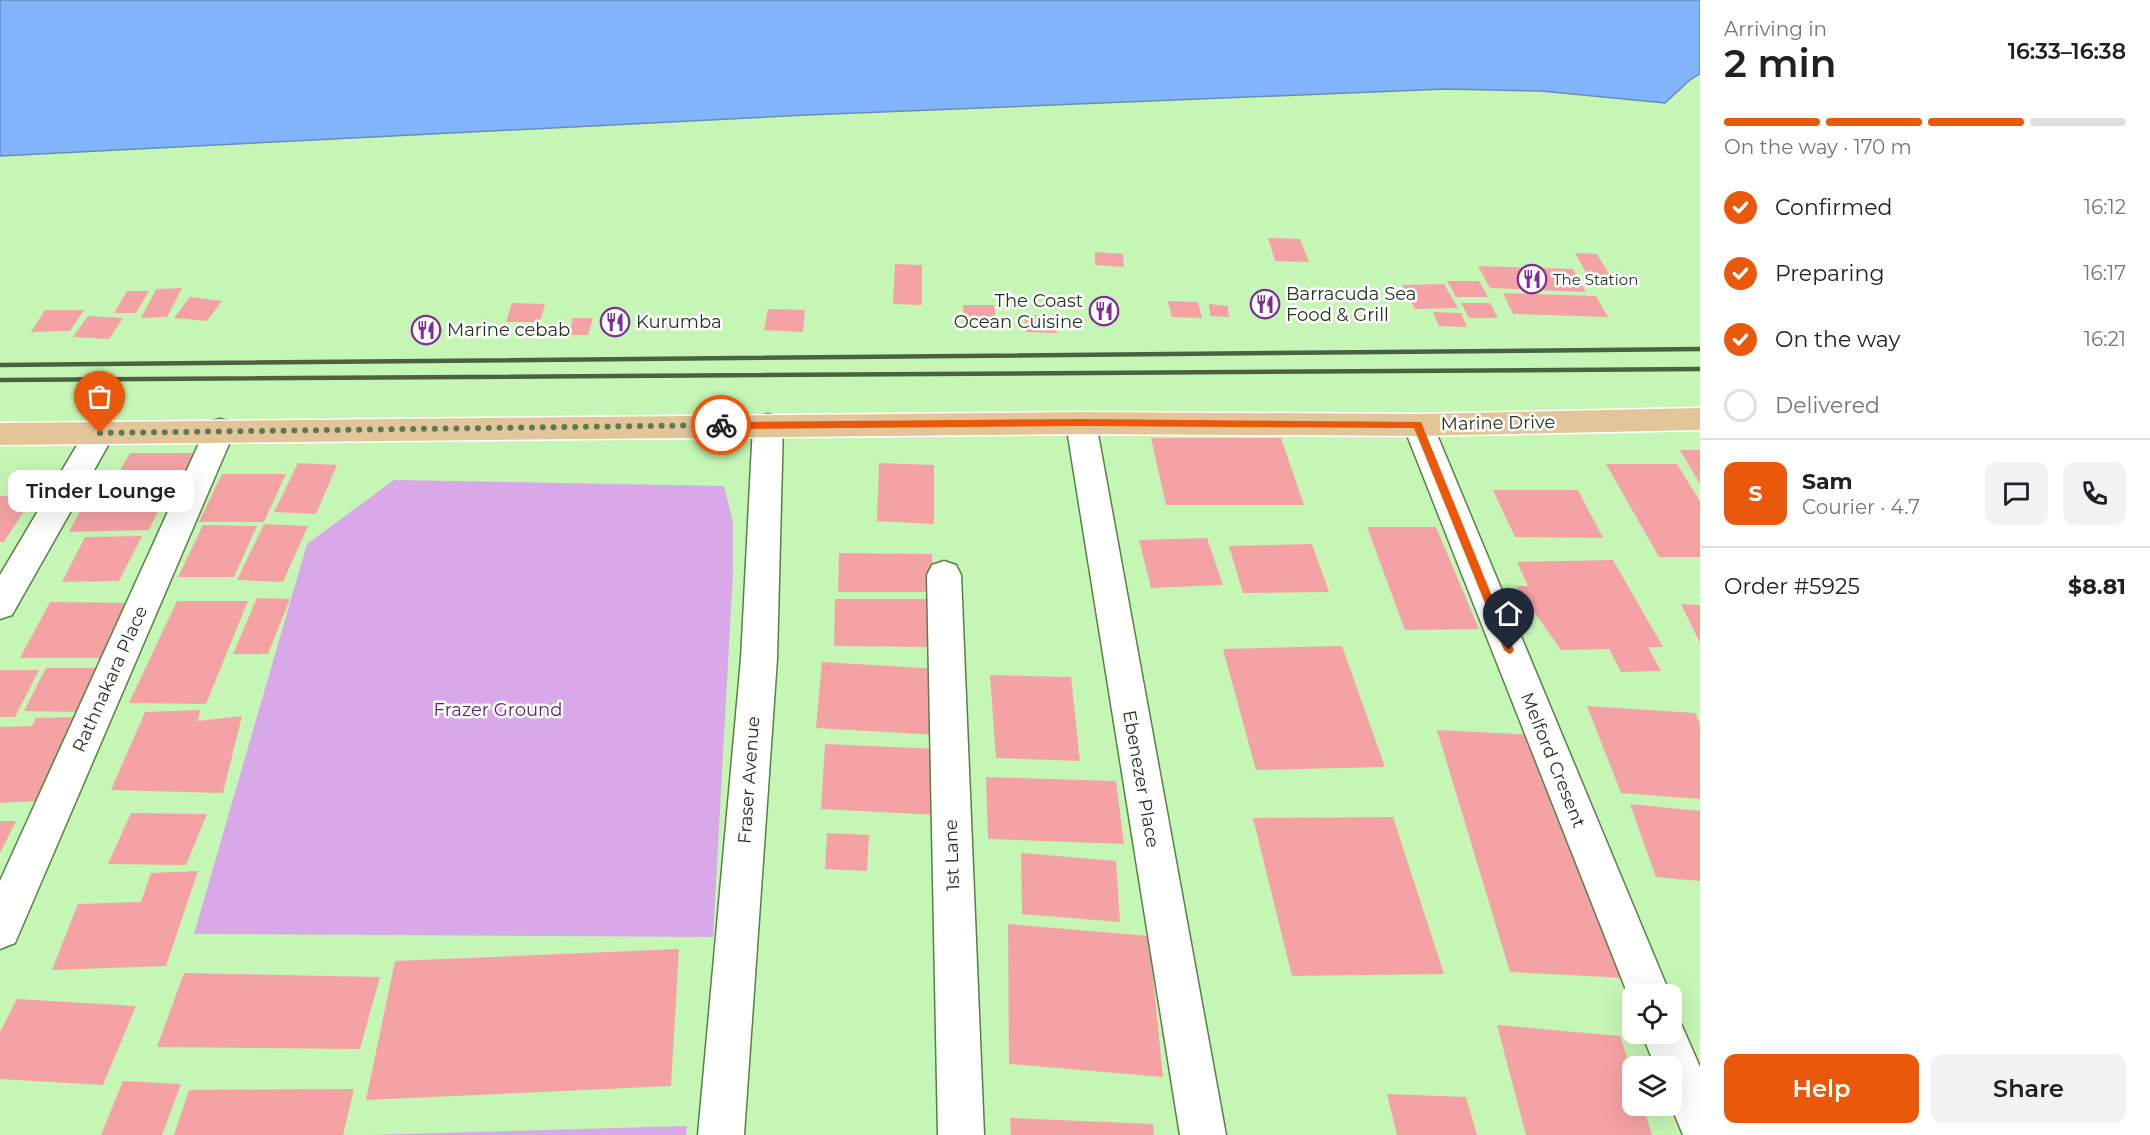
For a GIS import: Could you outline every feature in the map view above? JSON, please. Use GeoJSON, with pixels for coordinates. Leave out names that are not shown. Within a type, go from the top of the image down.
{"type":"FeatureCollection","features":[{"type":"Feature","properties":{"kind":"main road","name":"Marine Drive"},"geometry":{"type":"LineString","coordinates":[[0,434],[1081,423],[1418,425],[1700,419]]}},
{"type":"Feature","properties":{"kind":"street","name":"Ebenezer Place"},"geometry":{"type":"LineString","coordinates":[[1081,423],[1203,1135]]}},
{"type":"Feature","properties":{"kind":"street","name":"Fraser Avenue"},"geometry":{"type":"LineString","coordinates":[[722,1135],[759,659],[768,425]]}},
{"type":"Feature","properties":{"kind":"street","name":"Melford Cresent"},"geometry":{"type":"LineString","coordinates":[[1418,425],[1645,984]]}},
{"type":"Feature","properties":{"kind":"street","name":"Rathnakara Place"},"geometry":{"type":"LineString","coordinates":[[0,928],[220,430]]}},
{"type":"Feature","properties":{"kind":"street"},"geometry":{"type":"LineString","coordinates":[[0,605],[100,433]]}},
{"type":"Feature","properties":{"kind":"street","name":"1st Lane"},"geometry":{"type":"LineString","coordinates":[[944,574],[961,1135]]}},
{"type":"Feature","properties":{"kind":"street"},"geometry":{"type":"LineString","coordinates":[[1668,1044],[1700,1121]]}},
{"type":"Feature","properties":{"kind":"green space","name":"Frazer Ground"},"geometry":{"type":"Polygon","coordinates":[[[394,480],[724,486],[733,522],[733,572],[713,937],[194,934],[307,544],[394,480]]]}},
{"type":"Feature","properties":{"kind":"green space"},"geometry":{"type":"Polygon","coordinates":[[[687,1126],[686,1135],[369,1135],[687,1126]]]}},
{"type":"Feature","properties":{"kind":"water"},"geometry":{"type":"Polygon","coordinates":[[[0,0],[1700,0],[1700,74],[1691,79],[1665,103],[1541,91],[1445,89],[807,115],[0,156],[0,0]]]}},
{"type":"Feature","properties":{"kind":"building"},"geometry":{"type":"Polygon","coordinates":[[[1268,238],[1300,239],[1309,262],[1275,261],[1268,238]]]}},
{"type":"Feature","properties":{"kind":"building"},"geometry":{"type":"Polygon","coordinates":[[[1095,252],[1123,254],[1124,267],[1095,265],[1095,252]]]}},
{"type":"Feature","properties":{"kind":"building"},"geometry":{"type":"Polygon","coordinates":[[[1575,253],[1597,254],[1616,286],[1594,286],[1575,253]]]}},
{"type":"Feature","properties":{"kind":"building"},"geometry":{"type":"Polygon","coordinates":[[[895,264],[922,265],[922,305],[893,304],[895,264]]]}},
{"type":"Feature","properties":{"kind":"building","name":"The Station"},"geometry":{"type":"Polygon","coordinates":[[[1478,266],[1573,269],[1586,292],[1490,288],[1478,266]]]}},
{"type":"Feature","properties":{"kind":"building"},"geometry":{"type":"Polygon","coordinates":[[[1447,281],[1479,281],[1488,297],[1456,297],[1447,281]]]}},
{"type":"Feature","properties":{"kind":"building"},"geometry":{"type":"Polygon","coordinates":[[[1444,284],[1458,308],[1415,309],[1402,285],[1444,284]]]}},
{"type":"Feature","properties":{"kind":"building"},"geometry":{"type":"Polygon","coordinates":[[[182,288],[167,317],[141,318],[156,289],[182,288]]]}},
{"type":"Feature","properties":{"kind":"building"},"geometry":{"type":"Polygon","coordinates":[[[127,291],[149,291],[136,313],[114,313],[127,291]]]}},
{"type":"Feature","properties":{"kind":"building"},"geometry":{"type":"Polygon","coordinates":[[[1503,293],[1596,296],[1608,317],[1513,314],[1503,293]]]}},
{"type":"Feature","properties":{"kind":"building"},"geometry":{"type":"Polygon","coordinates":[[[190,297],[222,301],[207,321],[174,318],[190,297]]]}},
{"type":"Feature","properties":{"kind":"building"},"geometry":{"type":"Polygon","coordinates":[[[1168,301],[1198,302],[1202,318],[1172,317],[1168,301]]]}},
{"type":"Feature","properties":{"kind":"building"},"geometry":{"type":"Polygon","coordinates":[[[512,303],[545,304],[540,322],[506,322],[512,303]]]}},
{"type":"Feature","properties":{"kind":"building"},"geometry":{"type":"Polygon","coordinates":[[[1461,303],[1490,303],[1498,318],[1469,318],[1461,303]]]}},
{"type":"Feature","properties":{"kind":"building"},"geometry":{"type":"Polygon","coordinates":[[[1209,304],[1228,306],[1229,317],[1210,316],[1209,304]]]}},
{"type":"Feature","properties":{"kind":"building"},"geometry":{"type":"Polygon","coordinates":[[[963,305],[994,305],[996,322],[964,322],[963,305]]]}},
{"type":"Feature","properties":{"kind":"building"},"geometry":{"type":"Polygon","coordinates":[[[768,309],[805,310],[803,332],[764,330],[768,309]]]}},
{"type":"Feature","properties":{"kind":"building"},"geometry":{"type":"Polygon","coordinates":[[[45,310],[84,310],[70,331],[31,332],[45,310]]]}},
{"type":"Feature","properties":{"kind":"building"},"geometry":{"type":"Polygon","coordinates":[[[1433,312],[1461,313],[1467,327],[1439,326],[1433,312]]]}},
{"type":"Feature","properties":{"kind":"building"},"geometry":{"type":"Polygon","coordinates":[[[1024,315],[1055,316],[1057,333],[1026,332],[1024,315]]]}},
{"type":"Feature","properties":{"kind":"building"},"geometry":{"type":"Polygon","coordinates":[[[88,316],[123,318],[109,339],[73,337],[88,316]]]}},
{"type":"Feature","properties":{"kind":"building"},"geometry":{"type":"Polygon","coordinates":[[[573,318],[593,318],[588,335],[568,335],[573,318]]]}},
{"type":"Feature","properties":{"kind":"building"},"geometry":{"type":"Polygon","coordinates":[[[1151,438],[1281,438],[1304,505],[1166,505],[1151,438]]]}},
{"type":"Feature","properties":{"kind":"building"},"geometry":{"type":"Polygon","coordinates":[[[1680,450],[1700,450],[1700,484],[1680,450]]]}},
{"type":"Feature","properties":{"kind":"building"},"geometry":{"type":"Polygon","coordinates":[[[130,453],[197,453],[186,476],[117,476],[130,453]]]}},
{"type":"Feature","properties":{"kind":"building"},"geometry":{"type":"Polygon","coordinates":[[[298,463],[337,465],[316,514],[274,512],[298,463]]]}},
{"type":"Feature","properties":{"kind":"building"},"geometry":{"type":"Polygon","coordinates":[[[879,463],[934,465],[934,524],[877,521],[879,463]]]}},
{"type":"Feature","properties":{"kind":"building"},"geometry":{"type":"Polygon","coordinates":[[[1606,464],[1677,464],[1700,501],[1700,557],[1659,557],[1606,464]]]}},
{"type":"Feature","properties":{"kind":"building"},"geometry":{"type":"Polygon","coordinates":[[[222,474],[286,474],[264,522],[199,522],[222,474]]]}},
{"type":"Feature","properties":{"kind":"building"},"geometry":{"type":"Polygon","coordinates":[[[171,484],[149,530],[69,532],[94,485],[171,484]]]}},
{"type":"Feature","properties":{"kind":"building"},"geometry":{"type":"Polygon","coordinates":[[[1493,490],[1578,490],[1603,538],[1515,537],[1493,490]]]}},
{"type":"Feature","properties":{"kind":"building"},"geometry":{"type":"Polygon","coordinates":[[[0,496],[33,497],[4,542],[0,542],[0,496]]]}},
{"type":"Feature","properties":{"kind":"building"},"geometry":{"type":"Polygon","coordinates":[[[264,524],[308,526],[283,582],[237,580],[264,524]]]}},
{"type":"Feature","properties":{"kind":"building"},"geometry":{"type":"Polygon","coordinates":[[[203,525],[257,526],[234,577],[178,577],[203,525]]]}},
{"type":"Feature","properties":{"kind":"building"},"geometry":{"type":"Polygon","coordinates":[[[1367,527],[1436,527],[1479,629],[1405,630],[1367,527]]]}},
{"type":"Feature","properties":{"kind":"building"},"geometry":{"type":"Polygon","coordinates":[[[142,536],[119,581],[62,582],[85,537],[142,536]]]}},
{"type":"Feature","properties":{"kind":"building"},"geometry":{"type":"Polygon","coordinates":[[[1207,538],[1223,585],[1151,588],[1139,540],[1207,538]]]}},
{"type":"Feature","properties":{"kind":"building"},"geometry":{"type":"Polygon","coordinates":[[[1312,544],[1329,592],[1243,593],[1229,546],[1312,544]]]}},
{"type":"Feature","properties":{"kind":"building"},"geometry":{"type":"Polygon","coordinates":[[[839,553],[932,554],[934,592],[838,592],[839,553]]]}},
{"type":"Feature","properties":{"kind":"building"},"geometry":{"type":"Polygon","coordinates":[[[1613,560],[1663,647],[1648,647],[1661,671],[1621,672],[1609,649],[1561,650],[1516,586],[1528,586],[1517,562],[1613,560]]]}},
{"type":"Feature","properties":{"kind":"building"},"geometry":{"type":"Polygon","coordinates":[[[257,598],[290,599],[268,654],[233,654],[257,598]]]}},
{"type":"Feature","properties":{"kind":"building"},"geometry":{"type":"Polygon","coordinates":[[[835,599],[932,599],[934,647],[834,646],[835,599]]]}},
{"type":"Feature","properties":{"kind":"building"},"geometry":{"type":"Polygon","coordinates":[[[177,601],[248,601],[206,704],[129,703],[177,601]]]}},
{"type":"Feature","properties":{"kind":"building"},"geometry":{"type":"Polygon","coordinates":[[[50,602],[133,603],[107,658],[20,658],[50,602]]]}},
{"type":"Feature","properties":{"kind":"building"},"geometry":{"type":"Polygon","coordinates":[[[1681,604],[1700,605],[1700,643],[1681,604]]]}},
{"type":"Feature","properties":{"kind":"building"},"geometry":{"type":"Polygon","coordinates":[[[1342,646],[1385,767],[1256,770],[1223,649],[1342,646]]]}},
{"type":"Feature","properties":{"kind":"building"},"geometry":{"type":"Polygon","coordinates":[[[822,662],[939,669],[938,735],[816,728],[822,662]]]}},
{"type":"Feature","properties":{"kind":"building"},"geometry":{"type":"Polygon","coordinates":[[[46,668],[101,668],[80,712],[24,711],[46,668]]]}},
{"type":"Feature","properties":{"kind":"building"},"geometry":{"type":"Polygon","coordinates":[[[0,670],[39,670],[15,717],[0,717],[0,670]]]}},
{"type":"Feature","properties":{"kind":"building"},"geometry":{"type":"Polygon","coordinates":[[[990,675],[1071,677],[1080,761],[996,758],[990,675]]]}},
{"type":"Feature","properties":{"kind":"building"},"geometry":{"type":"Polygon","coordinates":[[[1587,706],[1695,713],[1700,724],[1700,799],[1621,793],[1587,706]]]}},
{"type":"Feature","properties":{"kind":"building"},"geometry":{"type":"Polygon","coordinates":[[[200,710],[198,721],[242,716],[223,793],[111,790],[145,712],[200,710]]]}},
{"type":"Feature","properties":{"kind":"building"},"geometry":{"type":"Polygon","coordinates":[[[77,717],[39,801],[0,803],[0,727],[32,726],[36,718],[77,717]]]}},
{"type":"Feature","properties":{"kind":"building"},"geometry":{"type":"Polygon","coordinates":[[[1437,730],[1537,735],[1625,978],[1510,972],[1437,730]]]}},
{"type":"Feature","properties":{"kind":"building"},"geometry":{"type":"Polygon","coordinates":[[[825,744],[938,749],[938,815],[821,809],[825,744]]]}},
{"type":"Feature","properties":{"kind":"building"},"geometry":{"type":"Polygon","coordinates":[[[986,777],[1116,781],[1124,844],[988,839],[986,777]]]}},
{"type":"Feature","properties":{"kind":"building"},"geometry":{"type":"Polygon","coordinates":[[[1630,804],[1700,811],[1700,881],[1656,877],[1630,804]]]}},
{"type":"Feature","properties":{"kind":"building"},"geometry":{"type":"Polygon","coordinates":[[[131,813],[207,814],[186,865],[108,864],[131,813]]]}},
{"type":"Feature","properties":{"kind":"building"},"geometry":{"type":"Polygon","coordinates":[[[1393,817],[1444,974],[1292,976],[1253,818],[1393,817]]]}},
{"type":"Feature","properties":{"kind":"building"},"geometry":{"type":"Polygon","coordinates":[[[0,821],[16,821],[0,853],[0,821]]]}},
{"type":"Feature","properties":{"kind":"building"},"geometry":{"type":"Polygon","coordinates":[[[827,833],[869,835],[867,871],[825,869],[827,833]]]}},
{"type":"Feature","properties":{"kind":"building"},"geometry":{"type":"Polygon","coordinates":[[[1021,853],[1116,861],[1120,922],[1022,914],[1021,853]]]}},
{"type":"Feature","properties":{"kind":"building"},"geometry":{"type":"Polygon","coordinates":[[[198,871],[166,966],[52,970],[78,904],[141,902],[151,873],[198,871]]]}},
{"type":"Feature","properties":{"kind":"building"},"geometry":{"type":"Polygon","coordinates":[[[1008,924],[1149,936],[1163,1077],[1009,1064],[1008,924]]]}},
{"type":"Feature","properties":{"kind":"building"},"geometry":{"type":"Polygon","coordinates":[[[679,949],[671,1086],[366,1100],[395,961],[679,949]]]}},
{"type":"Feature","properties":{"kind":"building"},"geometry":{"type":"Polygon","coordinates":[[[184,973],[380,977],[360,1049],[157,1047],[184,973]]]}},
{"type":"Feature","properties":{"kind":"building"},"geometry":{"type":"Polygon","coordinates":[[[17,999],[136,1006],[103,1085],[0,1079],[0,1032],[17,999]]]}},
{"type":"Feature","properties":{"kind":"building"},"geometry":{"type":"Polygon","coordinates":[[[1497,1025],[1620,1036],[1626,1056],[1622,1056],[1622,1116],[1646,1116],[1652,1135],[1526,1135],[1497,1025]]]}},
{"type":"Feature","properties":{"kind":"building"},"geometry":{"type":"Polygon","coordinates":[[[123,1081],[181,1084],[162,1135],[101,1135],[123,1081]]]}},
{"type":"Feature","properties":{"kind":"building"},"geometry":{"type":"Polygon","coordinates":[[[354,1089],[343,1135],[174,1135],[189,1090],[354,1089]]]}},
{"type":"Feature","properties":{"kind":"building"},"geometry":{"type":"Polygon","coordinates":[[[1387,1094],[1466,1097],[1477,1135],[1397,1135],[1387,1094]]]}},
{"type":"Feature","properties":{"kind":"building"},"geometry":{"type":"Polygon","coordinates":[[[1010,1118],[1153,1124],[1154,1135],[1011,1135],[1010,1118]]]}},
{"type":"Feature","properties":{"kind":"railway"},"geometry":{"type":"LineString","coordinates":[[0,365],[1700,349]]}},
{"type":"Feature","properties":{"kind":"railway"},"geometry":{"type":"LineString","coordinates":[[0,380],[1700,369]]}},
{"type":"Feature","properties":{"kind":"way so far"},"geometry":{"type":"LineString","coordinates":[[100,433],[721,425]]}},
{"type":"Feature","properties":{"kind":"place","name":"The Station"},"geometry":{"type":"Point","coordinates":[1532,279]}},
{"type":"Feature","properties":{"kind":"place","name":"Barracuda Sea Food & Grill"},"geometry":{"type":"Point","coordinates":[1265,304]}},
{"type":"Feature","properties":{"kind":"place","name":"The Coast Ocean Cuisine"},"geometry":{"type":"Point","coordinates":[1104,311]}},
{"type":"Feature","properties":{"kind":"place","name":"Kurumba"},"geometry":{"type":"Point","coordinates":[615,322]}},
{"type":"Feature","properties":{"kind":"place","name":"Marine cebab"},"geometry":{"type":"Point","coordinates":[426,330]}},
{"type":"Feature","properties":{"kind":"place","name":"Tinder Lounge"},"geometry":{"type":"Point","coordinates":[100,433]}},
{"type":"Feature","properties":{"kind":"route"},"geometry":{"type":"LineString","coordinates":[[721,425],[1081,423],[1418,425],[1509,650]]}}]}
